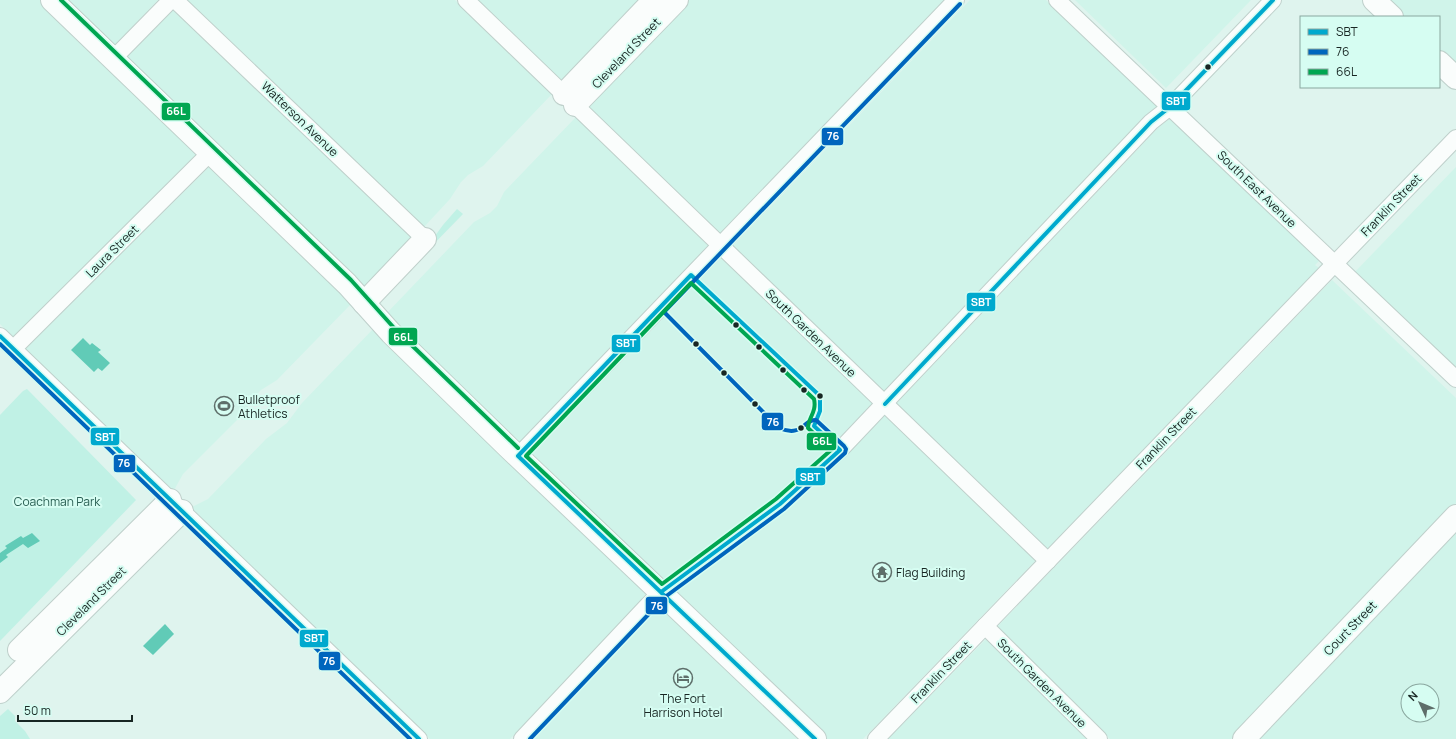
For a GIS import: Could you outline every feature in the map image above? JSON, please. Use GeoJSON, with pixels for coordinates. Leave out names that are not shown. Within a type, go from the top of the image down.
{"type":"FeatureCollection","features":[{"type":"Feature","properties":{"kind":"street"},"geometry":{"type":"LineString","coordinates":[[52,0],[347,284],[391,333],[518,456],[816,739]]}},
{"type":"Feature","properties":{"kind":"street"},"geometry":{"type":"LineString","coordinates":[[113,59],[170,0]]}},
{"type":"Feature","properties":{"kind":"street","name":"Watterson Avenue"},"geometry":{"type":"LineString","coordinates":[[175,0],[425,239]]}},
{"type":"Feature","properties":{"kind":"street","name":"South Garden Avenue"},"geometry":{"type":"LineString","coordinates":[[466,0],[1048,561]]}},
{"type":"Feature","properties":{"kind":"street","name":"Cleveland Street"},"geometry":{"type":"LineString","coordinates":[[570,100],[654,0]]}},
{"type":"Feature","properties":{"kind":"street","name":"Cleveland Street"},"geometry":{"type":"LineString","coordinates":[[570,100],[677,0]]}},
{"type":"Feature","properties":{"kind":"street"},"geometry":{"type":"LineString","coordinates":[[518,456],[956,0]]}},
{"type":"Feature","properties":{"kind":"street","name":"South East Avenue"},"geometry":{"type":"LineString","coordinates":[[1057,0],[1456,379]]}},
{"type":"Feature","properties":{"kind":"street"},"geometry":{"type":"LineString","coordinates":[[522,739],[661,592],[780,504],[840,450],[1151,122],[1170,107],[1273,0]]}},
{"type":"Feature","properties":{"kind":"street"},"geometry":{"type":"LineString","coordinates":[[1374,0],[1391,16]]}},
{"type":"Feature","properties":{"kind":"street"},"geometry":{"type":"LineString","coordinates":[[1440,63],[1456,78]]}},
{"type":"Feature","properties":{"kind":"street","name":"Franklin Street"},"geometry":{"type":"LineString","coordinates":[[876,739],[1456,138]]}},
{"type":"Feature","properties":{"kind":"street","name":"Laura Street"},"geometry":{"type":"LineString","coordinates":[[14,348],[210,153]]}},
{"type":"Feature","properties":{"kind":"street"},"geometry":{"type":"LineString","coordinates":[[369,309],[425,239]]}},
{"type":"Feature","properties":{"kind":"street"},"geometry":{"type":"LineString","coordinates":[[0,336],[419,739]]}},
{"type":"Feature","properties":{"kind":"street","name":"Cleveland Street"},"geometry":{"type":"LineString","coordinates":[[0,670],[176,506]]}},
{"type":"Feature","properties":{"kind":"street","name":"Cleveland Street"},"geometry":{"type":"LineString","coordinates":[[0,692],[176,506]]}},
{"type":"Feature","properties":{"kind":"street","name":"Court Street"},"geometry":{"type":"LineString","coordinates":[[1244,739],[1456,516]]}},
{"type":"Feature","properties":{"kind":"street","name":"South Garden Avenue"},"geometry":{"type":"LineString","coordinates":[[985,626],[1099,739]]}},
{"type":"Feature","properties":{"kind":"shaded area"},"geometry":{"type":"Polygon","coordinates":[[[0,0],[41,0],[198,153],[13,337],[0,324],[0,0]]]}},
{"type":"Feature","properties":{"kind":"shaded area"},"geometry":{"type":"Polygon","coordinates":[[[64,0],[158,0],[113,47],[64,0]]]}},
{"type":"Feature","properties":{"kind":"shaded area"},"geometry":{"type":"Polygon","coordinates":[[[186,0],[455,0],[552,94],[483,166],[468,175],[461,182],[450,199],[424,227],[186,0]]]}},
{"type":"Feature","properties":{"kind":"shaded area"},"geometry":{"type":"Polygon","coordinates":[[[477,0],[642,0],[563,82],[477,0]]]}},
{"type":"Feature","properties":{"kind":"shaded area"},"geometry":{"type":"Polygon","coordinates":[[[689,0],[946,0],[720,234],[587,106],[689,0]]]}},
{"type":"Feature","properties":{"kind":"shaded area"},"geometry":{"type":"Polygon","coordinates":[[[970,0],[1046,0],[1157,106],[1145,116],[884,392],[733,246],[970,0]]]}},
{"type":"Feature","properties":{"kind":"shaded area"},"geometry":{"type":"Polygon","coordinates":[[[1075,0],[1251,0],[1166,88],[1075,0]]]}},
{"type":"Feature","properties":{"kind":"shaded area"},"geometry":{"type":"Polygon","coordinates":[[[1385,0],[1456,0],[1456,67],[1440,52],[1440,16],[1402,16],[1385,0]]]}},
{"type":"Feature","properties":{"kind":"shaded area"},"geometry":{"type":"Polygon","coordinates":[[[173,10],[413,238],[364,290],[125,59],[173,10]]]}},
{"type":"Feature","properties":{"kind":"shaded area"},"geometry":{"type":"Polygon","coordinates":[[[576,117],[709,245],[518,444],[385,315],[474,222],[490,213],[497,206],[504,192],[576,117]]]}},
{"type":"Feature","properties":{"kind":"shaded area"},"geometry":{"type":"Polygon","coordinates":[[[1170,118],[1320,260],[1315,265],[1319,268],[1047,549],[896,404],[1157,129],[1170,118]]]}},
{"type":"Feature","properties":{"kind":"shaded area"},"geometry":{"type":"Polygon","coordinates":[[[211,165],[353,302],[277,380],[261,390],[254,397],[243,414],[183,474],[173,492],[25,349],[211,165]]]}},
{"type":"Feature","properties":{"kind":"shaded area"},"geometry":{"type":"Polygon","coordinates":[[[1456,167],[1456,370],[1354,273],[1456,167]]]}},
{"type":"Feature","properties":{"kind":"shaded area"},"geometry":{"type":"Polygon","coordinates":[[[722,257],[873,403],[833,444],[774,497],[661,581],[531,456],[722,257]]]}},
{"type":"Feature","properties":{"kind":"shaded area"},"geometry":{"type":"Polygon","coordinates":[[[1332,280],[1456,398],[1456,503],[1231,739],[1110,739],[997,627],[1332,280]]]}},
{"type":"Feature","properties":{"kind":"shaded area"},"geometry":{"type":"Polygon","coordinates":[[[375,327],[650,592],[510,739],[430,739],[190,508],[208,499],[266,439],[287,423],[302,403],[375,327]]]}},
{"type":"Feature","properties":{"kind":"shaded area"},"geometry":{"type":"Polygon","coordinates":[[[83,338],[90,345],[92,343],[101,350],[98,352],[110,363],[102,371],[98,368],[94,372],[71,350],[83,338]]]}},
{"type":"Feature","properties":{"kind":"shaded area"},"geometry":{"type":"Polygon","coordinates":[[[885,415],[1036,560],[863,739],[827,739],[674,594],[786,510],[840,462],[885,415]]]}},
{"type":"Feature","properties":{"kind":"shaded area"},"geometry":{"type":"Polygon","coordinates":[[[1456,529],[1456,739],[1256,739],[1456,529]]]}},
{"type":"Feature","properties":{"kind":"shaded area"},"geometry":{"type":"Polygon","coordinates":[[[32,533],[40,541],[28,548],[23,544],[6,555],[8,557],[0,563],[0,553],[7,548],[5,546],[21,536],[23,538],[32,533]]]}},
{"type":"Feature","properties":{"kind":"shaded area"},"geometry":{"type":"Polygon","coordinates":[[[662,604],[804,739],[534,739],[662,604]]]}},
{"type":"Feature","properties":{"kind":"shaded area"},"geometry":{"type":"Polygon","coordinates":[[[165,624],[174,634],[153,655],[143,646],[165,624]]]}},
{"type":"Feature","properties":{"kind":"shaded area"},"geometry":{"type":"Polygon","coordinates":[[[986,639],[1087,739],[888,739],[986,639]]]}},
{"type":"Feature","properties":{"kind":"green space"},"geometry":{"type":"Polygon","coordinates":[[[457,209],[463,214],[422,256],[421,255],[443,225],[457,209]]]}},
{"type":"Feature","properties":{"kind":"green space","name":"Coachman Park"},"geometry":{"type":"Polygon","coordinates":[[[27,389],[136,500],[0,641],[0,415],[23,391],[27,389]]]}},
{"type":"Feature","properties":{"kind":"green space"},"geometry":{"type":"Polygon","coordinates":[[[8,709],[15,716],[15,721],[25,731],[30,739],[0,739],[0,716],[8,709]]]}},
{"type":"Feature","properties":{"kind":"transit line","name":"66L"},"geometry":{"type":"LineString","coordinates":[[61,0],[351,280],[395,329],[518,448]]}},
{"type":"Feature","properties":{"kind":"transit line","name":"SBT"},"geometry":{"type":"LineString","coordinates":[[885,404],[1151,122],[1170,107],[1273,0]]}},
{"type":"Feature","properties":{"kind":"transit line","name":"76"},"geometry":{"type":"LineString","coordinates":[[530,739],[665,597],[784,509],[845,453],[846,449],[844,446],[816,420],[808,422],[798,430],[793,431],[779,428],[664,312],[960,4]]}},
{"type":"Feature","properties":{"kind":"transit line","name":"SBT"},"geometry":{"type":"LineString","coordinates":[[661,592],[780,504],[840,450],[814,426],[820,411],[820,396],[691,275],[518,456],[815,739]]}},
{"type":"Feature","properties":{"kind":"transit line","name":"66L"},"geometry":{"type":"LineString","coordinates":[[691,283],[814,399],[815,404],[808,428],[831,450],[776,499],[662,584],[526,456],[691,283]]}},
{"type":"Feature","properties":{"kind":"transit line","name":"SBT"},"geometry":{"type":"LineString","coordinates":[[0,336],[419,739]]}},
{"type":"Feature","properties":{"kind":"transit line","name":"76"},"geometry":{"type":"LineString","coordinates":[[0,344],[410,739]]}},
{"type":"Feature","properties":{"kind":"place","name":"Bulletproof Athletics"},"geometry":{"type":"Point","coordinates":[224,406]}},
{"type":"Feature","properties":{"kind":"place","name":"Flag Building"},"geometry":{"type":"Point","coordinates":[882,572]}},
{"type":"Feature","properties":{"kind":"place","name":"The Fort Harrison Hotel"},"geometry":{"type":"Point","coordinates":[683,678]}}]}
